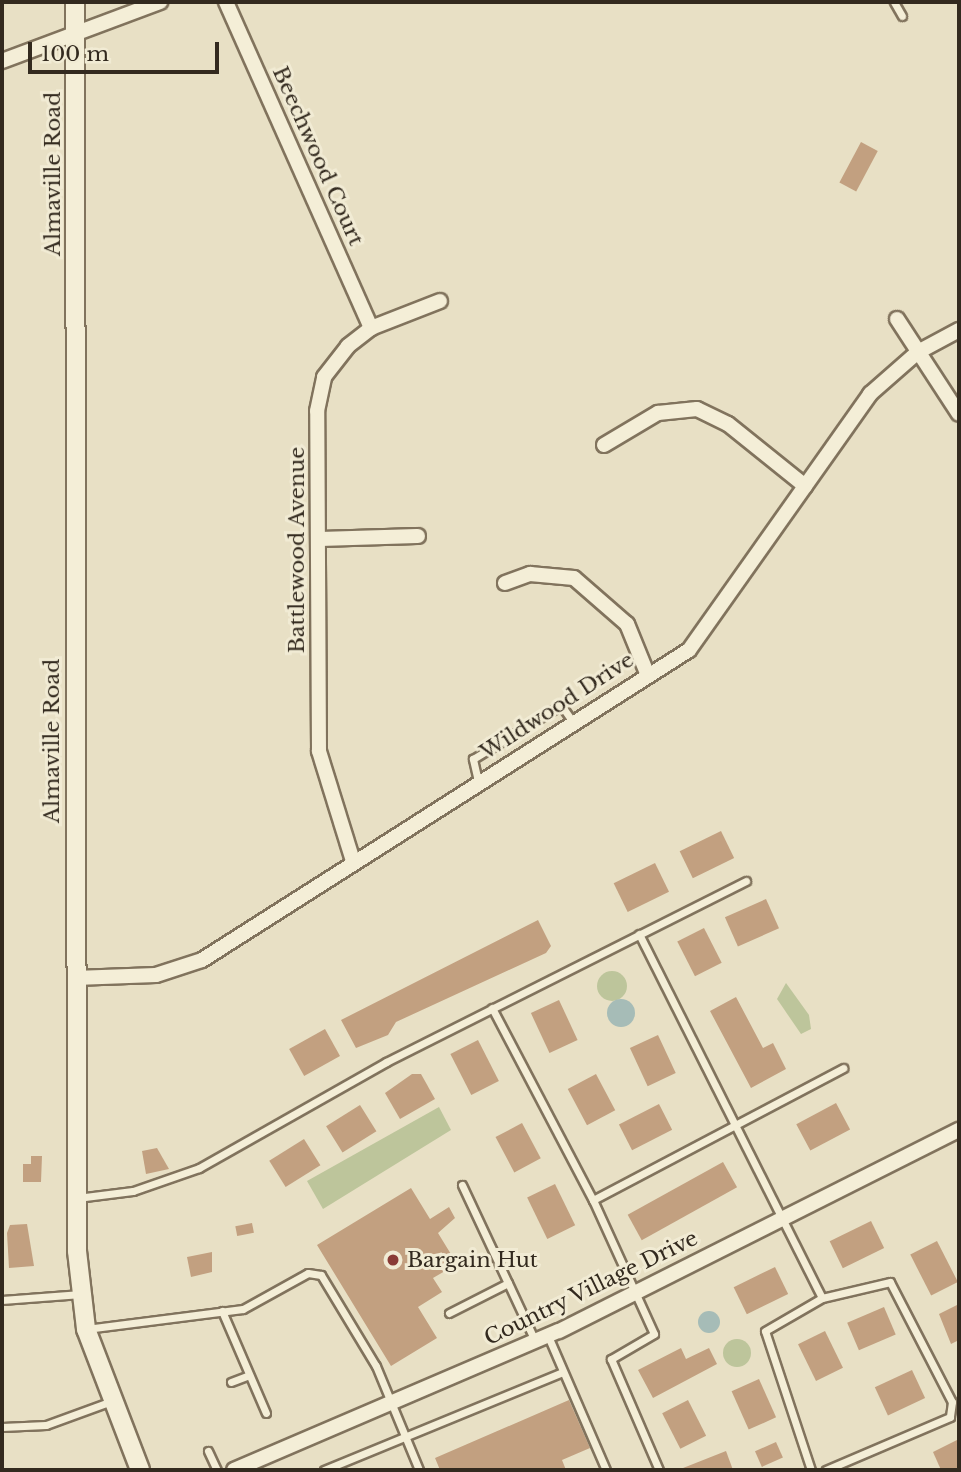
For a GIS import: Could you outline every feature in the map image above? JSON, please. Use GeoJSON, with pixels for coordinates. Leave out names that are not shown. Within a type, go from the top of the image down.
{"type":"FeatureCollection","features":[{"type":"Feature","properties":{"kind":"street","name":"Almaville Road"},"geometry":{"type":"LineString","coordinates":[[75,2],[75,1198],[86,1329],[140,1470]]}},
{"type":"Feature","properties":{"kind":"street"},"geometry":{"type":"LineString","coordinates":[[2,61],[76,36],[160,2]]}},
{"type":"Feature","properties":{"kind":"street","name":"Beechwood Court"},"geometry":{"type":"LineString","coordinates":[[226,2],[371,328]]}},
{"type":"Feature","properties":{"kind":"street","name":"Battlewood Avenue"},"geometry":{"type":"LineString","coordinates":[[353,862],[319,751],[317,411],[324,377],[371,328],[440,301]]}},
{"type":"Feature","properties":{"kind":"street"},"geometry":{"type":"LineString","coordinates":[[897,319],[959,414]]}},
{"type":"Feature","properties":{"kind":"street","name":"Wildwood Drive"},"geometry":{"type":"LineString","coordinates":[[75,978],[156,975],[202,960],[647,673],[689,650],[870,394],[918,352],[959,330]]}},
{"type":"Feature","properties":{"kind":"street"},"geometry":{"type":"LineString","coordinates":[[604,445],[658,413],[697,409],[728,424],[805,486]]}},
{"type":"Feature","properties":{"kind":"street"},"geometry":{"type":"LineString","coordinates":[[319,540],[418,536]]}},
{"type":"Feature","properties":{"kind":"street"},"geometry":{"type":"LineString","coordinates":[[505,583],[530,574],[574,578],[627,624],[647,673]]}},
{"type":"Feature","properties":{"kind":"street","name":"Country Village Drive"},"geometry":{"type":"LineString","coordinates":[[234,1470],[542,1339],[959,1129]]}},
{"type":"Feature","properties":{"kind":"lane"},"geometry":{"type":"LineString","coordinates":[[894,2],[902,16]]}},
{"type":"Feature","properties":{"kind":"lane"},"geometry":{"type":"LineString","coordinates":[[478,781],[473,759],[561,705],[572,721]]}},
{"type":"Feature","properties":{"kind":"lane"},"geometry":{"type":"LineString","coordinates":[[75,1198],[133,1191],[199,1168],[492,1009],[746,881]]}},
{"type":"Feature","properties":{"kind":"lane"},"geometry":{"type":"LineString","coordinates":[[639,934],[822,1298]]}},
{"type":"Feature","properties":{"kind":"lane"},"geometry":{"type":"LineString","coordinates":[[492,1009],[593,1200],[654,1334],[617,1353],[612,1369],[659,1470]]}},
{"type":"Feature","properties":{"kind":"lane"},"geometry":{"type":"LineString","coordinates":[[593,1200],[843,1068]]}},
{"type":"Feature","properties":{"kind":"lane"},"geometry":{"type":"LineString","coordinates":[[462,1185],[508,1283],[563,1372],[606,1470]]}},
{"type":"Feature","properties":{"kind":"lane"},"geometry":{"type":"LineString","coordinates":[[86,1329],[243,1309],[308,1273],[321,1275],[394,1402],[419,1470]]}},
{"type":"Feature","properties":{"kind":"lane"},"geometry":{"type":"LineString","coordinates":[[811,1470],[765,1331],[822,1298],[882,1280],[898,1288],[952,1402],[950,1417],[826,1470]]}},
{"type":"Feature","properties":{"kind":"lane"},"geometry":{"type":"LineString","coordinates":[[449,1313],[508,1283]]}},
{"type":"Feature","properties":{"kind":"lane"},"geometry":{"type":"LineString","coordinates":[[2,1300],[81,1294]]}},
{"type":"Feature","properties":{"kind":"lane"},"geometry":{"type":"LineString","coordinates":[[222,1311],[266,1413]]}},
{"type":"Feature","properties":{"kind":"lane"},"geometry":{"type":"LineString","coordinates":[[324,1470],[563,1372]]}},
{"type":"Feature","properties":{"kind":"lane"},"geometry":{"type":"LineString","coordinates":[[231,1382],[249,1375]]}},
{"type":"Feature","properties":{"kind":"lane"},"geometry":{"type":"LineString","coordinates":[[2,1427],[46,1425],[112,1400]]}},
{"type":"Feature","properties":{"kind":"lane"},"geometry":{"type":"LineString","coordinates":[[208,1451],[217,1470]]}},
{"type":"Feature","properties":{"kind":"green space"},"geometry":{"type":"Polygon","coordinates":[[[612,971],[618,972],[626,980],[626,992],[618,1000],[612,1001],[606,1000],[598,992],[597,986],[598,980],[606,972],[612,971]]]}},
{"type":"Feature","properties":{"kind":"green space"},"geometry":{"type":"Polygon","coordinates":[[[786,983],[809,1015],[811,1029],[801,1034],[777,999],[786,983]]]}},
{"type":"Feature","properties":{"kind":"green space"},"geometry":{"type":"Polygon","coordinates":[[[439,1107],[451,1130],[323,1209],[307,1181],[439,1107]]]}},
{"type":"Feature","properties":{"kind":"green space"},"geometry":{"type":"Polygon","coordinates":[[[737,1339],[747,1343],[751,1353],[747,1363],[737,1367],[727,1363],[723,1353],[727,1343],[737,1339]]]}},
{"type":"Feature","properties":{"kind":"water"},"geometry":{"type":"Polygon","coordinates":[[[621,999],[631,1003],[635,1013],[631,1023],[621,1027],[611,1023],[607,1013],[611,1003],[621,999]]]}},
{"type":"Feature","properties":{"kind":"water"},"geometry":{"type":"Polygon","coordinates":[[[709,1311],[717,1314],[720,1322],[717,1330],[709,1333],[701,1330],[698,1322],[701,1314],[709,1311]]]}},
{"type":"Feature","properties":{"kind":"building"},"geometry":{"type":"Polygon","coordinates":[[[861,142],[878,151],[856,192],[839,183],[861,142]]]}},
{"type":"Feature","properties":{"kind":"building"},"geometry":{"type":"Polygon","coordinates":[[[721,831],[734,858],[693,878],[680,851],[721,831]]]}},
{"type":"Feature","properties":{"kind":"building"},"geometry":{"type":"Polygon","coordinates":[[[655,863],[669,892],[628,912],[614,883],[655,863]]]}},
{"type":"Feature","properties":{"kind":"building"},"geometry":{"type":"Polygon","coordinates":[[[766,899],[779,928],[738,947],[725,917],[766,899]]]}},
{"type":"Feature","properties":{"kind":"building"},"geometry":{"type":"Polygon","coordinates":[[[538,920],[551,946],[546,953],[396,1022],[388,1035],[356,1048],[341,1020],[538,920]]]}},
{"type":"Feature","properties":{"kind":"building"},"geometry":{"type":"Polygon","coordinates":[[[704,928],[722,963],[695,976],[677,942],[704,928]]]}},
{"type":"Feature","properties":{"kind":"building"},"geometry":{"type":"Polygon","coordinates":[[[736,997],[763,1048],[773,1043],[786,1069],[751,1088],[710,1011],[736,997]]]}},
{"type":"Feature","properties":{"kind":"building"},"geometry":{"type":"Polygon","coordinates":[[[559,1000],[578,1040],[549,1053],[531,1013],[559,1000]]]}},
{"type":"Feature","properties":{"kind":"building"},"geometry":{"type":"Polygon","coordinates":[[[325,1029],[340,1056],[304,1076],[289,1049],[325,1029]]]}},
{"type":"Feature","properties":{"kind":"building"},"geometry":{"type":"Polygon","coordinates":[[[658,1035],[676,1073],[648,1086],[630,1048],[658,1035]]]}},
{"type":"Feature","properties":{"kind":"building"},"geometry":{"type":"Polygon","coordinates":[[[478,1040],[499,1081],[471,1095],[450,1054],[478,1040]]]}},
{"type":"Feature","properties":{"kind":"building"},"geometry":{"type":"Polygon","coordinates":[[[412,1074],[421,1074],[435,1099],[400,1119],[385,1093],[412,1074]]]}},
{"type":"Feature","properties":{"kind":"building"},"geometry":{"type":"Polygon","coordinates":[[[596,1074],[615,1110],[587,1125],[568,1089],[596,1074]]]}},
{"type":"Feature","properties":{"kind":"building"},"geometry":{"type":"Polygon","coordinates":[[[836,1103],[850,1129],[810,1151],[796,1124],[836,1103]]]}},
{"type":"Feature","properties":{"kind":"building"},"geometry":{"type":"Polygon","coordinates":[[[659,1104],[672,1130],[632,1150],[619,1124],[659,1104]]]}},
{"type":"Feature","properties":{"kind":"building"},"geometry":{"type":"Polygon","coordinates":[[[360,1105],[376,1131],[343,1152],[326,1126],[360,1105]]]}},
{"type":"Feature","properties":{"kind":"building"},"geometry":{"type":"Polygon","coordinates":[[[522,1123],[541,1158],[514,1172],[496,1137],[522,1123]]]}},
{"type":"Feature","properties":{"kind":"building"},"geometry":{"type":"Polygon","coordinates":[[[304,1139],[320,1165],[286,1187],[269,1161],[304,1139]]]}},
{"type":"Feature","properties":{"kind":"building"},"geometry":{"type":"Polygon","coordinates":[[[157,1148],[169,1169],[146,1174],[142,1151],[157,1148]]]}},
{"type":"Feature","properties":{"kind":"building"},"geometry":{"type":"Polygon","coordinates":[[[31,1156],[42,1156],[41,1182],[23,1182],[23,1164],[31,1164],[31,1156]]]}},
{"type":"Feature","properties":{"kind":"building"},"geometry":{"type":"Polygon","coordinates":[[[723,1162],[737,1187],[642,1240],[628,1215],[723,1162]]]}},
{"type":"Feature","properties":{"kind":"building"},"geometry":{"type":"Polygon","coordinates":[[[555,1184],[575,1225],[547,1239],[527,1198],[555,1184]]]}},
{"type":"Feature","properties":{"kind":"building"},"geometry":{"type":"Polygon","coordinates":[[[411,1188],[430,1219],[449,1207],[455,1218],[438,1233],[457,1264],[433,1278],[442,1292],[418,1307],[437,1338],[391,1366],[317,1245],[411,1188]]]}},
{"type":"Feature","properties":{"kind":"building"},"geometry":{"type":"Polygon","coordinates":[[[871,1221],[884,1248],[843,1268],[830,1241],[871,1221]]]}},
{"type":"Feature","properties":{"kind":"building"},"geometry":{"type":"Polygon","coordinates":[[[252,1223],[254,1233],[237,1236],[235,1226],[252,1223]]]}},
{"type":"Feature","properties":{"kind":"building"},"geometry":{"type":"Polygon","coordinates":[[[27,1224],[34,1266],[9,1268],[7,1233],[10,1225],[27,1224]]]}},
{"type":"Feature","properties":{"kind":"building"},"geometry":{"type":"Polygon","coordinates":[[[937,1241],[958,1282],[931,1296],[910,1255],[937,1241]]]}},
{"type":"Feature","properties":{"kind":"building"},"geometry":{"type":"Polygon","coordinates":[[[212,1252],[212,1272],[191,1277],[187,1257],[212,1252]]]}},
{"type":"Feature","properties":{"kind":"building"},"geometry":{"type":"Polygon","coordinates":[[[775,1267],[788,1294],[747,1314],[734,1287],[775,1267]]]}},
{"type":"Feature","properties":{"kind":"building"},"geometry":{"type":"Polygon","coordinates":[[[959,1304],[959,1340],[951,1344],[939,1314],[959,1304]]]}},
{"type":"Feature","properties":{"kind":"building"},"geometry":{"type":"Polygon","coordinates":[[[884,1307],[896,1335],[859,1350],[847,1323],[884,1307]]]}},
{"type":"Feature","properties":{"kind":"building"},"geometry":{"type":"Polygon","coordinates":[[[825,1331],[843,1368],[816,1381],[798,1344],[825,1331]]]}},
{"type":"Feature","properties":{"kind":"building"},"geometry":{"type":"Polygon","coordinates":[[[681,1348],[686,1359],[709,1348],[717,1364],[653,1398],[638,1370],[681,1348]]]}},
{"type":"Feature","properties":{"kind":"building"},"geometry":{"type":"Polygon","coordinates":[[[912,1370],[925,1398],[888,1415],[875,1387],[912,1370]]]}},
{"type":"Feature","properties":{"kind":"building"},"geometry":{"type":"Polygon","coordinates":[[[759,1379],[776,1417],[749,1430],[732,1391],[759,1379]]]}},
{"type":"Feature","properties":{"kind":"building"},"geometry":{"type":"Polygon","coordinates":[[[569,1400],[590,1448],[562,1460],[566,1470],[440,1470],[435,1458],[569,1400]]]}},
{"type":"Feature","properties":{"kind":"building"},"geometry":{"type":"Polygon","coordinates":[[[688,1400],[706,1436],[680,1449],[662,1413],[688,1400]]]}},
{"type":"Feature","properties":{"kind":"building"},"geometry":{"type":"Polygon","coordinates":[[[959,1439],[959,1470],[941,1470],[933,1452],[959,1439]]]}},
{"type":"Feature","properties":{"kind":"building"},"geometry":{"type":"Polygon","coordinates":[[[776,1442],[783,1458],[762,1467],[755,1451],[776,1442]]]}},
{"type":"Feature","properties":{"kind":"building"},"geometry":{"type":"Polygon","coordinates":[[[726,1451],[733,1470],[678,1470],[726,1451]]]}},
{"type":"Feature","properties":{"kind":"place","name":"Bargain Hut"},"geometry":{"type":"Point","coordinates":[393,1260]}}]}
